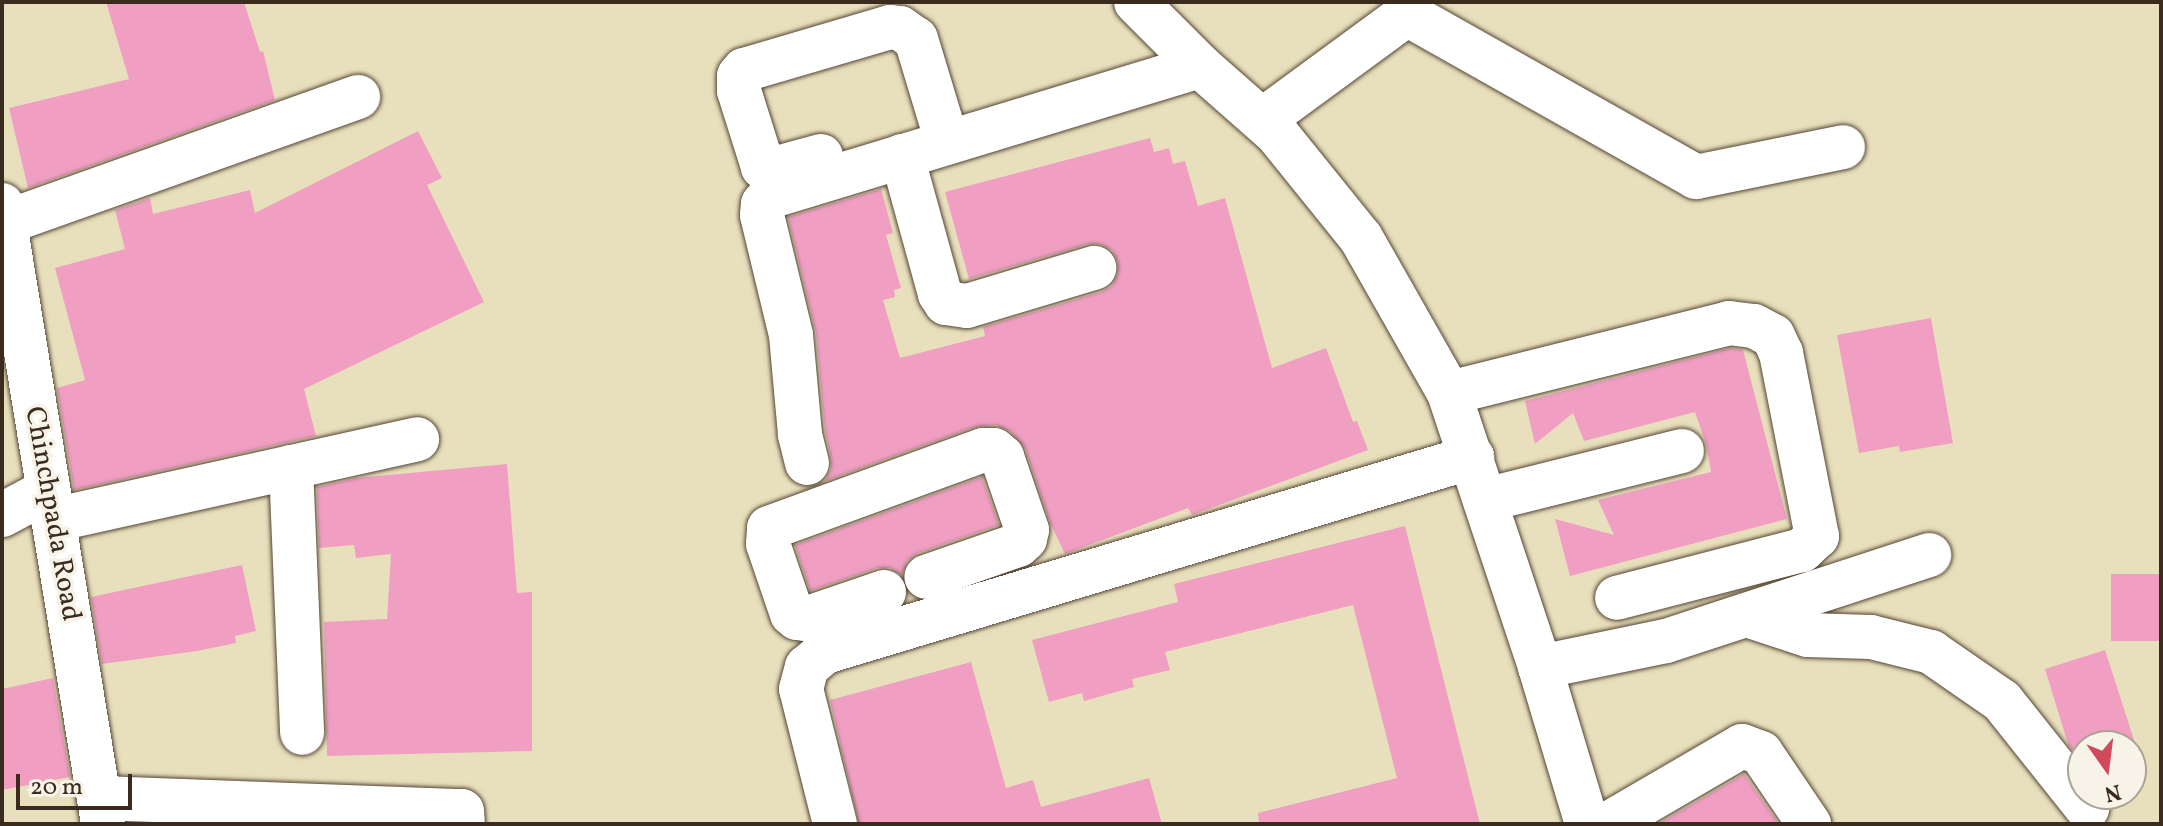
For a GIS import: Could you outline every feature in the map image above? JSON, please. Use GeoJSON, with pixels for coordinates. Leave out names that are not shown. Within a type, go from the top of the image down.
{"type":"FeatureCollection","features":[{"type":"Feature","properties":{"kind":"street"},"geometry":{"type":"LineString","coordinates":[[1136,2],[1200,66],[1264,119],[1361,238],[1449,393],[1540,667],[1587,824]]}},
{"type":"Feature","properties":{"kind":"street"},"geometry":{"type":"LineString","coordinates":[[1264,119],[1407,14],[1696,177],[1843,147]]}},
{"type":"Feature","properties":{"kind":"street"},"geometry":{"type":"LineString","coordinates":[[944,132],[916,39],[900,28],[890,27],[744,70],[739,76],[739,91],[760,162],[766,169],[944,132],[1200,66]]}},
{"type":"Feature","properties":{"kind":"street"},"geometry":{"type":"LineString","coordinates":[[3,214],[358,97]]}},
{"type":"Feature","properties":{"kind":"street"},"geometry":{"type":"LineString","coordinates":[[807,463],[800,434],[791,335],[763,204],[769,197],[902,156],[944,132]]}},
{"type":"Feature","properties":{"kind":"street"},"geometry":{"type":"LineString","coordinates":[[902,156],[940,294],[946,303],[967,306],[1094,268]]}},
{"type":"Feature","properties":{"kind":"street","name":"Chinchpada Road"},"geometry":{"type":"LineString","coordinates":[[3,214],[7,271],[102,811]]}},
{"type":"Feature","properties":{"kind":"street"},"geometry":{"type":"LineString","coordinates":[[1449,393],[1729,323],[1754,326],[1773,336],[1781,353],[1817,536],[1802,550],[1635,593],[1666,641]]}},
{"type":"Feature","properties":{"kind":"street"},"geometry":{"type":"LineString","coordinates":[[2,515],[291,467],[417,439]]}},
{"type":"Feature","properties":{"kind":"street"},"geometry":{"type":"LineString","coordinates":[[820,634],[805,619],[792,614],[768,544],[769,528],[983,450],[994,450],[1002,457],[1027,530],[1025,539],[1018,545],[940,572],[969,609]]}},
{"type":"Feature","properties":{"kind":"street"},"geometry":{"type":"LineString","coordinates":[[1485,500],[1682,451]]}},
{"type":"Feature","properties":{"kind":"street"},"geometry":{"type":"LineString","coordinates":[[820,634],[969,609],[1472,457]]}},
{"type":"Feature","properties":{"kind":"street"},"geometry":{"type":"LineString","coordinates":[[291,467],[302,733]]}},
{"type":"Feature","properties":{"kind":"street"},"geometry":{"type":"LineString","coordinates":[[1540,667],[1666,641],[1929,555]]}},
{"type":"Feature","properties":{"kind":"street"},"geometry":{"type":"LineString","coordinates":[[835,824],[801,689],[820,634],[884,592]]}},
{"type":"Feature","properties":{"kind":"street"},"geometry":{"type":"LineString","coordinates":[[1747,615],[1808,635],[1871,637],[1931,652],[2002,701],[2067,783]]}},
{"type":"Feature","properties":{"kind":"street"},"geometry":{"type":"LineString","coordinates":[[1608,824],[1742,746],[1751,746],[1761,753],[1809,824]]}},
{"type":"Feature","properties":{"kind":"street"},"geometry":{"type":"LineString","coordinates":[[102,811],[462,811],[463,824]]}},
{"type":"Feature","properties":{"kind":"building"},"geometry":{"type":"Polygon","coordinates":[[[106,2],[244,2],[260,52],[263,51],[275,100],[28,188],[9,108],[129,79],[106,2]]]}},
{"type":"Feature","properties":{"kind":"building"},"geometry":{"type":"Polygon","coordinates":[[[418,131],[442,178],[427,185],[484,302],[304,389],[316,436],[74,490],[57,388],[85,380],[55,268],[125,249],[115,210],[150,198],[153,214],[250,190],[255,213],[418,131]]]}},
{"type":"Feature","properties":{"kind":"building"},"geometry":{"type":"Polygon","coordinates":[[[1150,138],[1154,152],[1169,148],[1173,164],[1185,161],[1198,206],[1225,198],[1272,368],[1326,348],[1353,422],[1357,421],[1368,450],[1192,515],[1188,508],[1065,554],[1051,525],[1025,448],[1010,431],[995,425],[974,427],[825,481],[831,469],[831,458],[825,430],[816,333],[788,217],[881,189],[893,233],[886,235],[901,288],[894,290],[895,297],[883,300],[900,358],[985,336],[983,327],[1101,292],[1112,286],[1118,274],[1118,262],[1112,250],[1100,244],[1088,244],[969,279],[945,192],[1150,138]]]}},
{"type":"Feature","properties":{"kind":"building"},"geometry":{"type":"Polygon","coordinates":[[[1931,318],[1953,443],[1900,452],[1899,446],[1859,453],[1837,335],[1931,318]]]}},
{"type":"Feature","properties":{"kind":"building"},"geometry":{"type":"Polygon","coordinates":[[[1731,348],[1743,350],[1787,519],[1570,576],[1555,519],[1614,535],[1598,500],[1711,472],[1706,444],[1695,412],[1584,441],[1573,413],[1535,444],[1525,401],[1731,348]]]}},
{"type":"Feature","properties":{"kind":"building"},"geometry":{"type":"Polygon","coordinates":[[[507,464],[517,593],[532,592],[532,751],[327,756],[324,622],[387,619],[391,554],[356,558],[354,545],[319,548],[317,487],[356,478],[507,464]]]}},
{"type":"Feature","properties":{"kind":"building"},"geometry":{"type":"Polygon","coordinates":[[[982,477],[999,525],[918,553],[907,561],[902,575],[890,568],[877,568],[810,591],[795,545],[982,477]]]}},
{"type":"Feature","properties":{"kind":"building"},"geometry":{"type":"Polygon","coordinates":[[[1405,526],[1480,824],[1259,824],[1258,813],[1397,778],[1353,605],[1165,652],[1170,670],[1132,679],[1134,687],[1084,701],[1082,693],[1049,702],[1032,640],[1178,602],[1174,584],[1405,526]]]}},
{"type":"Feature","properties":{"kind":"building"},"geometry":{"type":"Polygon","coordinates":[[[242,565],[256,631],[235,636],[236,643],[102,664],[91,597],[242,565]]]}},
{"type":"Feature","properties":{"kind":"building"},"geometry":{"type":"Polygon","coordinates":[[[2111,574],[2161,574],[2161,641],[2111,641],[2111,574]]]}},
{"type":"Feature","properties":{"kind":"building"},"geometry":{"type":"Polygon","coordinates":[[[2105,650],[2131,730],[2067,730],[2067,741],[2045,669],[2105,650]]]}},
{"type":"Feature","properties":{"kind":"building"},"geometry":{"type":"Polygon","coordinates":[[[971,662],[1006,788],[1033,780],[1041,807],[1149,778],[1162,824],[859,824],[830,700],[971,662]]]}},
{"type":"Feature","properties":{"kind":"building"},"geometry":{"type":"Polygon","coordinates":[[[53,678],[70,777],[2,790],[2,689],[53,678]]]}},
{"type":"Feature","properties":{"kind":"building"},"geometry":{"type":"Polygon","coordinates":[[[1744,774],[1779,824],[1658,824],[1744,774]]]}}]}
